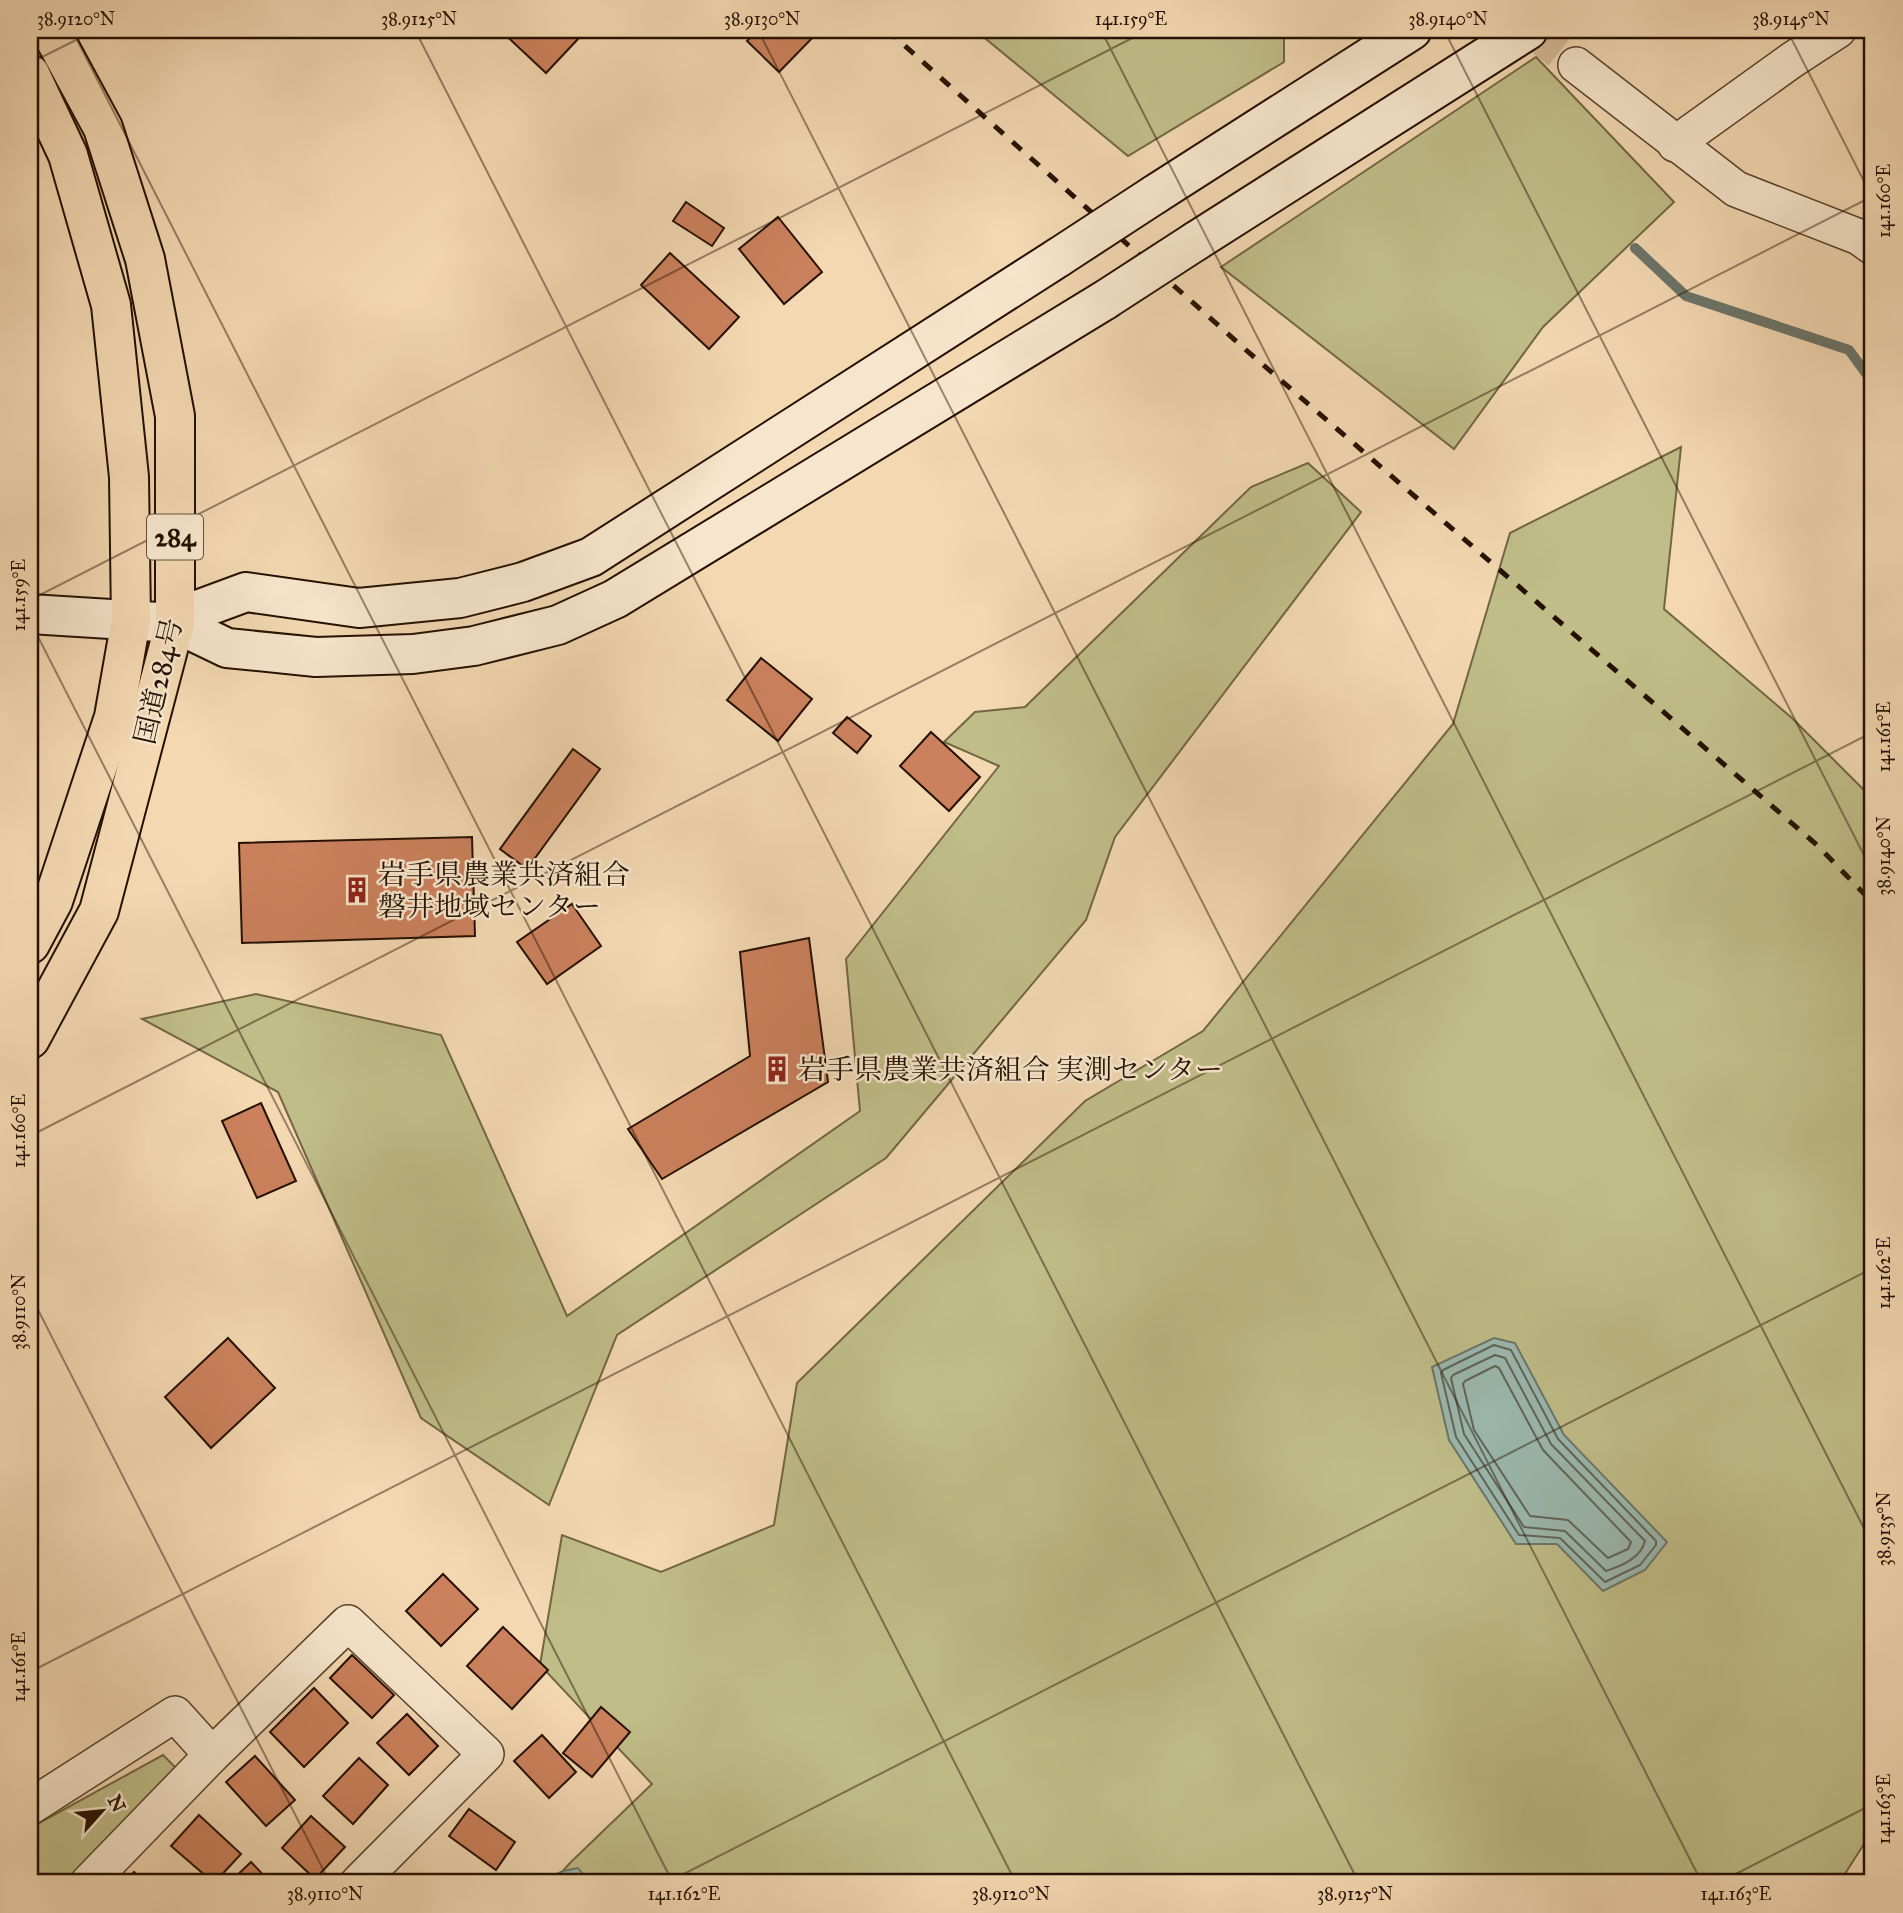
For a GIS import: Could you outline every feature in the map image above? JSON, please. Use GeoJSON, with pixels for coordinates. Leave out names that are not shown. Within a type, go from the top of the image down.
{"type":"FeatureCollection","features":[{"type":"Feature","properties":{"kind":"highway","name":"国道284号"},"geometry":{"type":"LineString","coordinates":[[30,1039],[99,911],[176,623],[175,416],[145,259],[103,128],[50,30]]}},
{"type":"Feature","properties":{"kind":"highway","name":"国道284号"},"geometry":{"type":"LineString","coordinates":[[30,944],[53,901],[114,717],[131,620],[130,477],[111,305],[68,155],[32,83]]}},
{"type":"Feature","properties":{"kind":"street"},"geometry":{"type":"LineString","coordinates":[[176,623],[200,608],[246,592],[359,608],[460,598],[523,582],[591,557],[1412,30]]}},
{"type":"Feature","properties":{"kind":"street"},"geometry":{"type":"LineString","coordinates":[[30,614],[176,623],[227,648],[316,657],[413,654],[474,646],[558,625],[615,599],[1105,300],[1528,30]]}},
{"type":"Feature","properties":{"kind":"street"},"geometry":{"type":"LineString","coordinates":[[1675,144],[1838,30]]}},
{"type":"Feature","properties":{"kind":"street"},"geometry":{"type":"LineString","coordinates":[[1576,65],[1736,189],[1859,237],[1873,247]]}},
{"type":"Feature","properties":{"kind":"street"},"geometry":{"type":"LineString","coordinates":[[88,1883],[212,1755],[348,1623],[486,1754],[358,1883]]}},
{"type":"Feature","properties":{"kind":"street"},"geometry":{"type":"LineString","coordinates":[[30,1807],[175,1714],[212,1755]]}},
{"type":"Feature","properties":{"kind":"shaded area"},"geometry":{"type":"Polygon","coordinates":[[[975,30],[1284,30],[1284,62],[1128,156],[975,30]]]}},
{"type":"Feature","properties":{"kind":"shaded area"},"geometry":{"type":"Polygon","coordinates":[[[1536,57],[1674,202],[1543,327],[1454,449],[1221,267],[1536,57]]]}},
{"type":"Feature","properties":{"kind":"shaded area"},"geometry":{"type":"Polygon","coordinates":[[[1681,447],[1664,609],[1792,718],[1873,799],[1873,1830],[1839,1883],[552,1883],[652,1784],[540,1665],[562,1535],[661,1572],[774,1525],[797,1383],[1085,1101],[1203,1031],[1453,724],[1510,533],[1681,447]]]}},
{"type":"Feature","properties":{"kind":"shaded area"},"geometry":{"type":"Polygon","coordinates":[[[1308,463],[1361,512],[1115,837],[1086,920],[886,1158],[617,1335],[549,1505],[421,1418],[278,1092],[142,1019],[256,994],[441,1035],[567,1316],[860,1111],[846,959],[999,766],[944,742],[975,712],[1025,707],[1251,487],[1308,463]]]}},
{"type":"Feature","properties":{"kind":"shaded area"},"geometry":{"type":"Polygon","coordinates":[[[163,1755],[180,1772],[71,1883],[30,1883],[30,1828],[163,1755]]]}},
{"type":"Feature","properties":{"kind":"water"},"geometry":{"type":"Polygon","coordinates":[[[1494,1338],[1515,1343],[1564,1435],[1667,1542],[1645,1570],[1603,1591],[1557,1544],[1516,1544],[1449,1440],[1432,1367],[1494,1338]]]}},
{"type":"Feature","properties":{"kind":"water"},"geometry":{"type":"Polygon","coordinates":[[[578,1868],[590,1883],[538,1883],[563,1871],[578,1868]]]}},
{"type":"Feature","properties":{"kind":"building"},"geometry":{"type":"Polygon","coordinates":[[[500,30],[568,30],[578,39],[546,73],[500,30]]]}},
{"type":"Feature","properties":{"kind":"building"},"geometry":{"type":"Polygon","coordinates":[[[758,30],[820,30],[779,72],[747,41],[758,30]]]}},
{"type":"Feature","properties":{"kind":"building"},"geometry":{"type":"Polygon","coordinates":[[[686,202],[724,228],[712,246],[673,221],[686,202]]]}},
{"type":"Feature","properties":{"kind":"building"},"geometry":{"type":"Polygon","coordinates":[[[778,217],[822,272],[784,304],[739,249],[778,217]]]}},
{"type":"Feature","properties":{"kind":"building"},"geometry":{"type":"Polygon","coordinates":[[[670,253],[739,317],[709,349],[641,285],[670,253]]]}},
{"type":"Feature","properties":{"kind":"building"},"geometry":{"type":"Polygon","coordinates":[[[761,658],[812,699],[778,741],[727,700],[761,658]]]}},
{"type":"Feature","properties":{"kind":"building"},"geometry":{"type":"Polygon","coordinates":[[[847,717],[871,736],[857,753],[833,733],[847,717]]]}},
{"type":"Feature","properties":{"kind":"building"},"geometry":{"type":"Polygon","coordinates":[[[931,732],[980,777],[949,811],[900,766],[931,732]]]}},
{"type":"Feature","properties":{"kind":"building"},"geometry":{"type":"Polygon","coordinates":[[[573,749],[600,769],[527,869],[500,849],[573,749]]]}},
{"type":"Feature","properties":{"kind":"building","name":"岩手県農業共済組合 磐井地域センター"},"geometry":{"type":"Polygon","coordinates":[[[472,837],[475,936],[242,943],[239,843],[472,837]]]}},
{"type":"Feature","properties":{"kind":"building"},"geometry":{"type":"Polygon","coordinates":[[[572,904],[601,946],[547,984],[517,942],[572,904]]]}},
{"type":"Feature","properties":{"kind":"building","name":"岩手県農業共済組合 実測センター"},"geometry":{"type":"Polygon","coordinates":[[[809,938],[828,1082],[662,1179],[628,1129],[750,1056],[740,952],[809,938]]]}},
{"type":"Feature","properties":{"kind":"building"},"geometry":{"type":"Polygon","coordinates":[[[261,1103],[296,1181],[257,1198],[222,1121],[261,1103]]]}},
{"type":"Feature","properties":{"kind":"building"},"geometry":{"type":"Polygon","coordinates":[[[228,1338],[275,1388],[211,1448],[165,1397],[228,1338]]]}},
{"type":"Feature","properties":{"kind":"building"},"geometry":{"type":"Polygon","coordinates":[[[443,1574],[478,1609],[441,1646],[406,1611],[443,1574]]]}},
{"type":"Feature","properties":{"kind":"building"},"geometry":{"type":"Polygon","coordinates":[[[503,1627],[548,1670],[512,1709],[467,1666],[503,1627]]]}},
{"type":"Feature","properties":{"kind":"building"},"geometry":{"type":"Polygon","coordinates":[[[352,1655],[394,1695],[372,1718],[330,1678],[352,1655]]]}},
{"type":"Feature","properties":{"kind":"building"},"geometry":{"type":"Polygon","coordinates":[[[314,1688],[348,1723],[304,1767],[270,1732],[314,1688]]]}},
{"type":"Feature","properties":{"kind":"building"},"geometry":{"type":"Polygon","coordinates":[[[601,1707],[630,1732],[592,1777],[563,1753],[601,1707]]]}},
{"type":"Feature","properties":{"kind":"building"},"geometry":{"type":"Polygon","coordinates":[[[407,1714],[438,1746],[409,1775],[377,1743],[407,1714]]]}},
{"type":"Feature","properties":{"kind":"building"},"geometry":{"type":"Polygon","coordinates":[[[542,1735],[576,1772],[549,1798],[514,1761],[542,1735]]]}},
{"type":"Feature","properties":{"kind":"building"},"geometry":{"type":"Polygon","coordinates":[[[255,1756],[295,1800],[266,1826],[226,1782],[255,1756]]]}},
{"type":"Feature","properties":{"kind":"building"},"geometry":{"type":"Polygon","coordinates":[[[359,1758],[388,1785],[353,1824],[323,1796],[359,1758]]]}},
{"type":"Feature","properties":{"kind":"building"},"geometry":{"type":"Polygon","coordinates":[[[469,1809],[515,1842],[496,1870],[449,1836],[469,1809]]]}},
{"type":"Feature","properties":{"kind":"building"},"geometry":{"type":"Polygon","coordinates":[[[199,1815],[241,1854],[214,1883],[171,1846],[199,1815]]]}},
{"type":"Feature","properties":{"kind":"building"},"geometry":{"type":"Polygon","coordinates":[[[311,1816],[345,1847],[315,1879],[282,1848],[311,1816]]]}},
{"type":"Feature","properties":{"kind":"building"},"geometry":{"type":"Polygon","coordinates":[[[251,1862],[271,1883],[229,1883],[251,1862]]]}},
{"type":"Feature","properties":{"kind":"building"},"geometry":{"type":"Polygon","coordinates":[[[134,1872],[143,1883],[122,1883],[134,1872]]]}},
{"type":"Feature","properties":{"kind":"building"},"geometry":{"type":"Polygon","coordinates":[[[413,1876],[421,1883],[407,1883],[413,1876]]]}},
{"type":"Feature","properties":{"kind":"waterway"},"geometry":{"type":"LineString","coordinates":[[1635,248],[1686,296],[1849,350],[1873,383]]}},
{"type":"Feature","properties":{"kind":"tunnel"},"geometry":{"type":"LineString","coordinates":[[1532,30],[1576,65]]}},
{"type":"Feature","properties":{"kind":"railway"},"geometry":{"type":"LineString","coordinates":[[887,30],[1246,350],[1817,845],[1873,903]]}},
{"type":"Feature","properties":{"kind":"place","name":"岩手県農業共済組合 磐井地域センター"},"geometry":{"type":"Point","coordinates":[357,890]}},
{"type":"Feature","properties":{"kind":"place","name":"岩手県農業共済組合 実測センター"},"geometry":{"type":"Point","coordinates":[777,1069]}}]}
